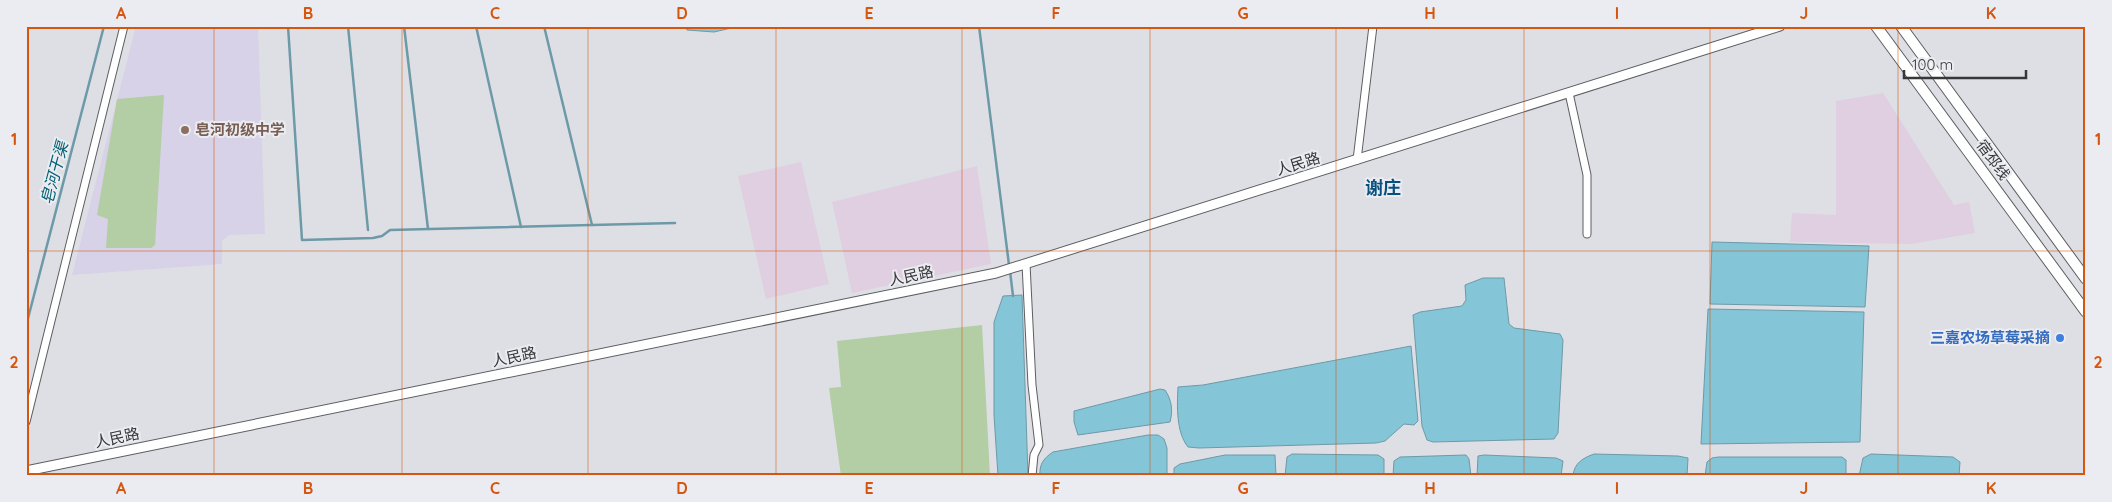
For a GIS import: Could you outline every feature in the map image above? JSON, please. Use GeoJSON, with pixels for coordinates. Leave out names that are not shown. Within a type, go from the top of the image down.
{"type":"FeatureCollection","features":[{"type":"Feature","properties":{"kind":"main road","name":"宿邳线"},"geometry":{"type":"LineString","coordinates":[[1876,26],[2086,312]]}},
{"type":"Feature","properties":{"kind":"main road","name":"宿邳线"},"geometry":{"type":"LineString","coordinates":[[1902,26],[2086,279]]}},
{"type":"Feature","properties":{"kind":"street"},"geometry":{"type":"LineString","coordinates":[[26,422],[124,26]]}},
{"type":"Feature","properties":{"kind":"street"},"geometry":{"type":"LineString","coordinates":[[1357,160],[1373,26]]}},
{"type":"Feature","properties":{"kind":"street","name":"人民路"},"geometry":{"type":"LineString","coordinates":[[26,471],[1009,269],[1780,26]]}},
{"type":"Feature","properties":{"kind":"street"},"geometry":{"type":"LineString","coordinates":[[1569,93],[1587,175],[1586,234]]}},
{"type":"Feature","properties":{"kind":"street"},"geometry":{"type":"LineString","coordinates":[[1026,264],[1032,385],[1039,445],[1033,460],[1032,476]]}},
{"type":"Feature","properties":{"kind":"shaded area","name":"皂河初级中学"},"geometry":{"type":"Polygon","coordinates":[[[136,26],[258,26],[265,234],[229,235],[222,241],[222,264],[72,275],[136,26]]]}},
{"type":"Feature","properties":{"kind":"shaded area"},"geometry":{"type":"Polygon","coordinates":[[[1883,93],[1954,205],[1969,202],[1975,233],[1911,244],[1790,242],[1792,213],[1836,215],[1836,101],[1883,93]]]}},
{"type":"Feature","properties":{"kind":"shaded area"},"geometry":{"type":"Polygon","coordinates":[[[801,162],[829,284],[766,299],[738,176],[801,162]]]}},
{"type":"Feature","properties":{"kind":"shaded area"},"geometry":{"type":"Polygon","coordinates":[[[977,166],[991,264],[852,293],[832,202],[977,166]]]}},
{"type":"Feature","properties":{"kind":"green space"},"geometry":{"type":"Polygon","coordinates":[[[164,95],[155,245],[151,248],[106,248],[108,219],[97,215],[117,99],[164,95]]]}},
{"type":"Feature","properties":{"kind":"green space"},"geometry":{"type":"Polygon","coordinates":[[[982,325],[990,476],[841,476],[829,388],[841,387],[837,341],[982,325]]]}},
{"type":"Feature","properties":{"kind":"water"},"geometry":{"type":"Polygon","coordinates":[[[684,26],[740,26],[714,32],[687,30],[684,26]]]}},
{"type":"Feature","properties":{"kind":"water"},"geometry":{"type":"Polygon","coordinates":[[[1712,242],[1869,246],[1865,307],[1710,304],[1712,242]]]}},
{"type":"Feature","properties":{"kind":"water"},"geometry":{"type":"Polygon","coordinates":[[[1483,278],[1504,278],[1509,324],[1514,328],[1560,334],[1563,340],[1558,433],[1554,439],[1433,442],[1427,440],[1422,426],[1413,315],[1420,312],[1462,306],[1466,300],[1465,285],[1483,278]]]}},
{"type":"Feature","properties":{"kind":"water"},"geometry":{"type":"Polygon","coordinates":[[[1022,295],[1028,476],[998,476],[994,415],[994,322],[1003,296],[1022,295]]]}},
{"type":"Feature","properties":{"kind":"water"},"geometry":{"type":"Polygon","coordinates":[[[1708,309],[1864,312],[1860,442],[1701,444],[1708,309]]]}},
{"type":"Feature","properties":{"kind":"water"},"geometry":{"type":"Polygon","coordinates":[[[1411,346],[1418,421],[1414,425],[1404,424],[1385,441],[1376,443],[1199,448],[1188,447],[1181,434],[1178,387],[1203,385],[1411,346]]]}},
{"type":"Feature","properties":{"kind":"water"},"geometry":{"type":"Polygon","coordinates":[[[1160,389],[1165,390],[1170,402],[1172,410],[1170,422],[1078,435],[1074,422],[1074,411],[1160,389]]]}},
{"type":"Feature","properties":{"kind":"water"},"geometry":{"type":"Polygon","coordinates":[[[1148,435],[1158,435],[1164,439],[1167,448],[1167,476],[1040,476],[1040,468],[1043,462],[1053,452],[1148,435]]]}},
{"type":"Feature","properties":{"kind":"water"},"geometry":{"type":"Polygon","coordinates":[[[1292,454],[1378,455],[1384,459],[1384,476],[1285,476],[1287,457],[1292,454]]]}},
{"type":"Feature","properties":{"kind":"water"},"geometry":{"type":"Polygon","coordinates":[[[1594,454],[1678,456],[1688,458],[1687,476],[1573,476],[1575,468],[1580,462],[1594,454]]]}},
{"type":"Feature","properties":{"kind":"water"},"geometry":{"type":"Polygon","coordinates":[[[1871,454],[1953,457],[1960,462],[1959,476],[1859,476],[1863,458],[1871,454]]]}},
{"type":"Feature","properties":{"kind":"water"},"geometry":{"type":"Polygon","coordinates":[[[1225,455],[1275,455],[1276,476],[1174,476],[1174,468],[1180,464],[1225,455]]]}},
{"type":"Feature","properties":{"kind":"water"},"geometry":{"type":"Polygon","coordinates":[[[1466,455],[1469,459],[1471,476],[1393,476],[1394,461],[1400,457],[1466,455]]]}},
{"type":"Feature","properties":{"kind":"water"},"geometry":{"type":"Polygon","coordinates":[[[1478,456],[1556,458],[1563,461],[1561,476],[1477,476],[1478,456]]]}},
{"type":"Feature","properties":{"kind":"water"},"geometry":{"type":"Polygon","coordinates":[[[1842,457],[1846,460],[1846,476],[1705,476],[1707,462],[1712,458],[1842,457]]]}},
{"type":"Feature","properties":{"kind":"waterway","name":"皂河干渠"},"geometry":{"type":"LineString","coordinates":[[26,326],[104,26]]}},
{"type":"Feature","properties":{"kind":"waterway"},"geometry":{"type":"LineString","coordinates":[[288,26],[302,240],[373,238],[382,236],[390,230],[675,223]]}},
{"type":"Feature","properties":{"kind":"waterway"},"geometry":{"type":"LineString","coordinates":[[348,26],[368,230]]}},
{"type":"Feature","properties":{"kind":"waterway"},"geometry":{"type":"LineString","coordinates":[[404,26],[428,229]]}},
{"type":"Feature","properties":{"kind":"waterway"},"geometry":{"type":"LineString","coordinates":[[476,26],[521,227]]}},
{"type":"Feature","properties":{"kind":"waterway"},"geometry":{"type":"LineString","coordinates":[[544,26],[592,225]]}},
{"type":"Feature","properties":{"kind":"waterway"},"geometry":{"type":"LineString","coordinates":[[979,26],[1009,265]]}},
{"type":"Feature","properties":{"kind":"waterway"},"geometry":{"type":"LineString","coordinates":[[1010,271],[1013,296]]}},
{"type":"Feature","properties":{"kind":"place","name":"皂河初级中学"},"geometry":{"type":"Point","coordinates":[185,130]}},
{"type":"Feature","properties":{"kind":"place","name":"三嘉农场草莓采摘"},"geometry":{"type":"Point","coordinates":[2060,338]}},
{"type":"Feature","properties":{"kind":"district","name":"谢庄"},"geometry":{"type":"Point","coordinates":[1383,188]}}]}
